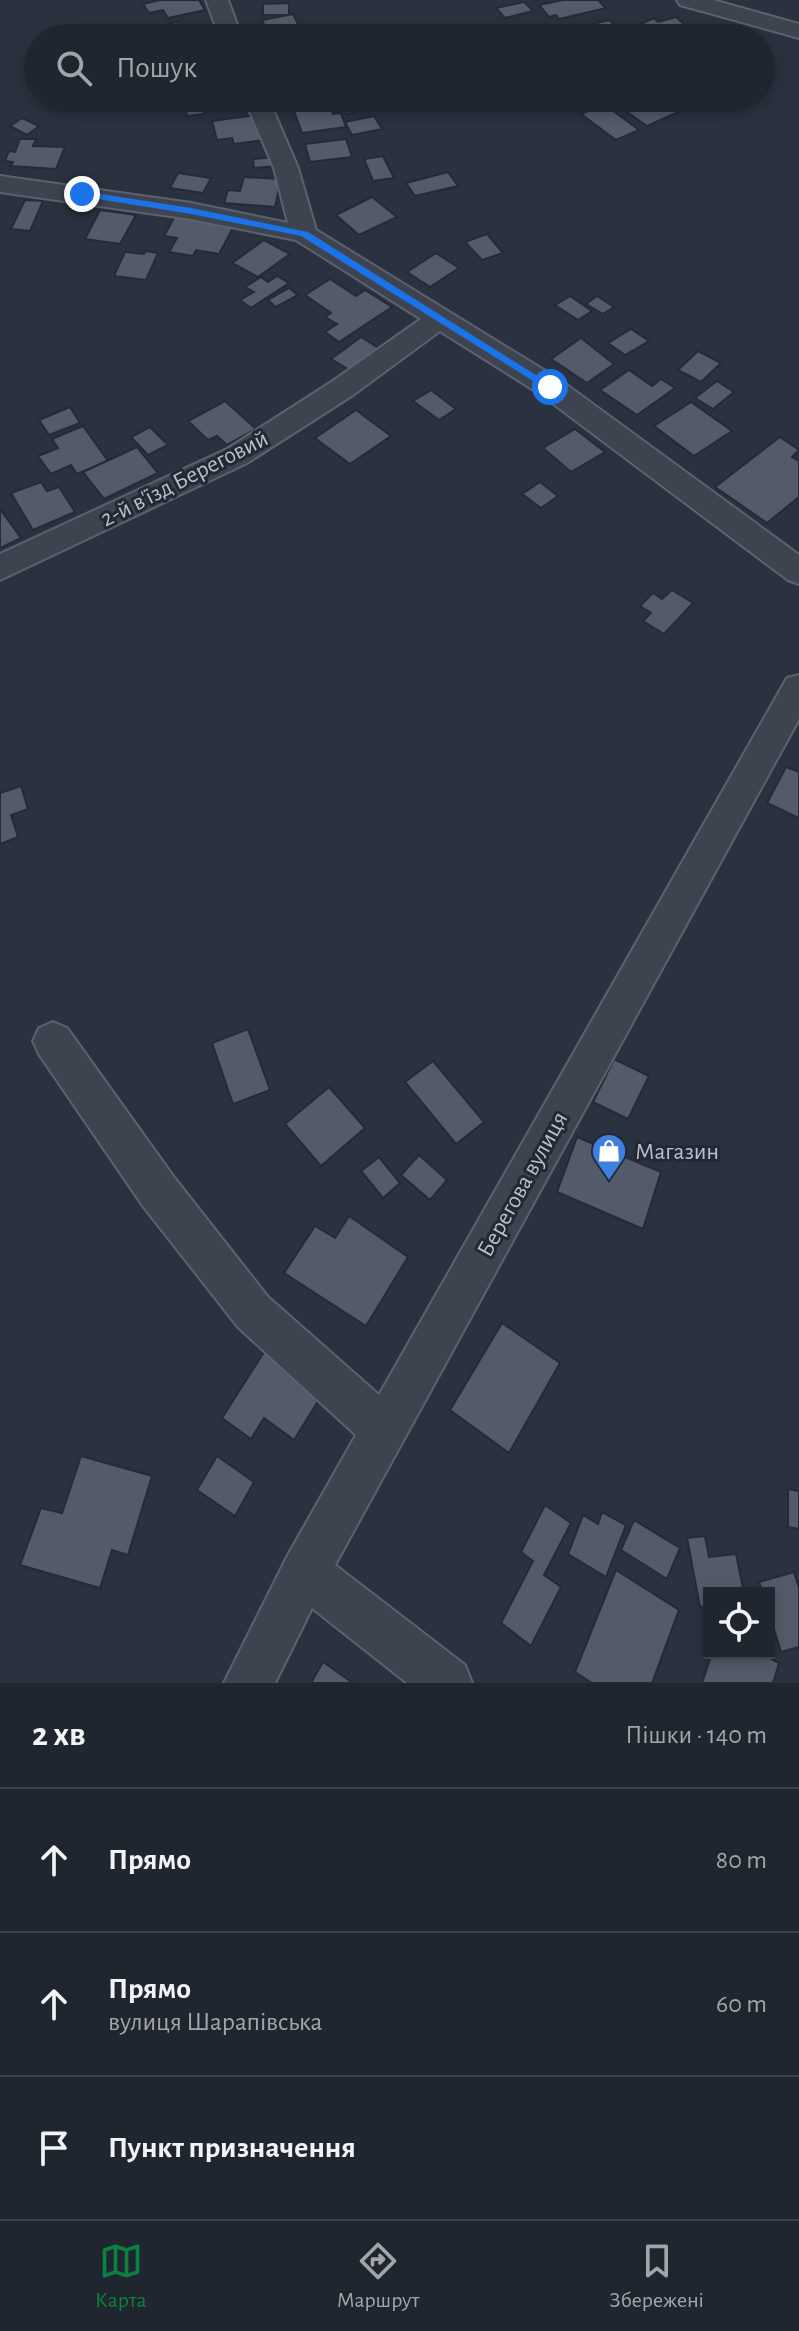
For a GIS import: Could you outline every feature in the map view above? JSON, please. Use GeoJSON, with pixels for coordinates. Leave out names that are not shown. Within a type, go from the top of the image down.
{"type":"FeatureCollection","features":[{"type":"Feature","properties":{"kind":"street"},"geometry":{"type":"LineString","coordinates":[[217,0],[226,24]]}},
{"type":"Feature","properties":{"kind":"street"},"geometry":{"type":"LineString","coordinates":[[688,0],[799,31]]}},
{"type":"Feature","properties":{"kind":"street"},"geometry":{"type":"LineString","coordinates":[[262,112],[286,168],[304,234]]}},
{"type":"Feature","properties":{"kind":"street"},"geometry":{"type":"LineString","coordinates":[[0,184],[191,211],[304,234],[550,387],[799,572]]}},
{"type":"Feature","properties":{"kind":"street","name":"2-й в'їзд Береговий"},"geometry":{"type":"LineString","coordinates":[[0,568],[237,456],[343,388],[439,319]]}},
{"type":"Feature","properties":{"kind":"street","name":"Берегова вулиця"},"geometry":{"type":"LineString","coordinates":[[249,1683],[305,1572],[799,688]]}},
{"type":"Feature","properties":{"kind":"street"},"geometry":{"type":"LineString","coordinates":[[53,1041],[158,1191],[253,1312],[384,1430]]}},
{"type":"Feature","properties":{"kind":"street"},"geometry":{"type":"LineString","coordinates":[[305,1572],[447,1683]]}},
{"type":"Feature","properties":{"kind":"building"},"geometry":{"type":"Polygon","coordinates":[[[160,0],[199,0],[205,10],[168,18],[163,10],[149,13],[143,4],[160,0]]]}},
{"type":"Feature","properties":{"kind":"building"},"geometry":{"type":"Polygon","coordinates":[[[563,0],[598,0],[606,8],[559,19],[556,15],[549,17],[539,5],[563,0]]]}},
{"type":"Feature","properties":{"kind":"building"},"geometry":{"type":"Polygon","coordinates":[[[524,2],[533,11],[505,18],[496,8],[524,2]]]}},
{"type":"Feature","properties":{"kind":"building"},"geometry":{"type":"Polygon","coordinates":[[[289,3],[289,15],[263,15],[263,4],[289,3]]]}},
{"type":"Feature","properties":{"kind":"building"},"geometry":{"type":"Polygon","coordinates":[[[293,14],[298,24],[264,24],[262,20],[293,14]]]}},
{"type":"Feature","properties":{"kind":"building"},"geometry":{"type":"Polygon","coordinates":[[[676,17],[684,24],[641,24],[654,18],[658,22],[676,17]]]}},
{"type":"Feature","properties":{"kind":"building"},"geometry":{"type":"Polygon","coordinates":[[[609,20],[613,24],[593,24],[609,20]]]}},
{"type":"Feature","properties":{"kind":"building"},"geometry":{"type":"Polygon","coordinates":[[[186,112],[204,114],[187,116],[186,112]]]}},
{"type":"Feature","properties":{"kind":"building"},"geometry":{"type":"Polygon","coordinates":[[[294,112],[341,113],[346,127],[302,133],[294,112]]]}},
{"type":"Feature","properties":{"kind":"building"},"geometry":{"type":"Polygon","coordinates":[[[615,112],[639,130],[616,140],[581,114],[615,112]]]}},
{"type":"Feature","properties":{"kind":"building"},"geometry":{"type":"Polygon","coordinates":[[[627,112],[678,112],[647,126],[627,112]]]}},
{"type":"Feature","properties":{"kind":"building"},"geometry":{"type":"Polygon","coordinates":[[[256,115],[264,140],[234,144],[232,138],[217,140],[212,121],[256,115]]]}},
{"type":"Feature","properties":{"kind":"building"},"geometry":{"type":"Polygon","coordinates":[[[374,116],[382,129],[352,135],[345,122],[374,116]]]}},
{"type":"Feature","properties":{"kind":"building"},"geometry":{"type":"Polygon","coordinates":[[[22,118],[39,126],[27,135],[10,126],[22,118]]]}},
{"type":"Feature","properties":{"kind":"building"},"geometry":{"type":"Polygon","coordinates":[[[20,139],[36,139],[33,146],[65,147],[56,169],[11,166],[13,162],[5,161],[9,151],[15,152],[20,139]]]}},
{"type":"Feature","properties":{"kind":"building"},"geometry":{"type":"Polygon","coordinates":[[[346,139],[352,157],[310,162],[305,144],[346,139]]]}},
{"type":"Feature","properties":{"kind":"building"},"geometry":{"type":"Polygon","coordinates":[[[383,156],[394,178],[373,181],[364,159],[383,156]]]}},
{"type":"Feature","properties":{"kind":"building"},"geometry":{"type":"Polygon","coordinates":[[[276,157],[277,166],[254,168],[253,159],[276,157]]]}},
{"type":"Feature","properties":{"kind":"building"},"geometry":{"type":"Polygon","coordinates":[[[448,172],[458,186],[415,196],[406,183],[448,172]]]}},
{"type":"Feature","properties":{"kind":"building"},"geometry":{"type":"Polygon","coordinates":[[[178,173],[211,178],[203,193],[170,188],[178,173]]]}},
{"type":"Feature","properties":{"kind":"building"},"geometry":{"type":"Polygon","coordinates":[[[244,177],[281,179],[275,207],[224,203],[228,190],[240,191],[244,177]]]}},
{"type":"Feature","properties":{"kind":"building"},"geometry":{"type":"Polygon","coordinates":[[[372,197],[397,217],[359,235],[336,215],[372,197]]]}},
{"type":"Feature","properties":{"kind":"building"},"geometry":{"type":"Polygon","coordinates":[[[25,200],[43,201],[30,231],[11,229],[25,200]]]}},
{"type":"Feature","properties":{"kind":"building"},"geometry":{"type":"Polygon","coordinates":[[[100,210],[136,215],[120,244],[85,239],[100,210]]]}},
{"type":"Feature","properties":{"kind":"building"},"geometry":{"type":"Polygon","coordinates":[[[175,216],[234,226],[219,254],[196,250],[193,256],[169,252],[177,238],[164,236],[175,216]]]}},
{"type":"Feature","properties":{"kind":"building"},"geometry":{"type":"Polygon","coordinates":[[[487,234],[503,253],[482,260],[465,242],[487,234]]]}},
{"type":"Feature","properties":{"kind":"building"},"geometry":{"type":"Polygon","coordinates":[[[264,240],[290,254],[258,277],[232,263],[264,240]]]}},
{"type":"Feature","properties":{"kind":"building"},"geometry":{"type":"Polygon","coordinates":[[[145,251],[158,253],[146,280],[114,276],[125,252],[144,254],[145,251]]]}},
{"type":"Feature","properties":{"kind":"building"},"geometry":{"type":"Polygon","coordinates":[[[436,253],[459,268],[430,287],[407,272],[436,253]]]}},
{"type":"Feature","properties":{"kind":"building"},"geometry":{"type":"Polygon","coordinates":[[[277,276],[289,283],[251,308],[240,300],[254,292],[245,287],[261,277],[268,282],[277,276]]]}},
{"type":"Feature","properties":{"kind":"building"},"geometry":{"type":"Polygon","coordinates":[[[330,279],[356,296],[365,290],[392,307],[339,342],[325,332],[337,324],[325,317],[331,313],[305,295],[330,279]]]}},
{"type":"Feature","properties":{"kind":"building"},"geometry":{"type":"Polygon","coordinates":[[[289,288],[298,295],[276,307],[268,300],[289,288]]]}},
{"type":"Feature","properties":{"kind":"building"},"geometry":{"type":"Polygon","coordinates":[[[570,296],[592,311],[578,320],[555,305],[570,296]]]}},
{"type":"Feature","properties":{"kind":"building"},"geometry":{"type":"Polygon","coordinates":[[[597,296],[614,307],[603,314],[586,304],[597,296]]]}},
{"type":"Feature","properties":{"kind":"building"},"geometry":{"type":"Polygon","coordinates":[[[631,329],[649,341],[625,355],[608,343],[631,329]]]}},
{"type":"Feature","properties":{"kind":"building"},"geometry":{"type":"Polygon","coordinates":[[[361,337],[380,349],[351,371],[331,359],[361,337]]]}},
{"type":"Feature","properties":{"kind":"building"},"geometry":{"type":"Polygon","coordinates":[[[581,338],[614,364],[587,383],[551,359],[581,338]]]}},
{"type":"Feature","properties":{"kind":"building"},"geometry":{"type":"Polygon","coordinates":[[[698,351],[721,363],[701,382],[678,370],[698,351]]]}},
{"type":"Feature","properties":{"kind":"building"},"geometry":{"type":"Polygon","coordinates":[[[629,370],[652,386],[661,379],[675,388],[637,415],[600,390],[629,370]]]}},
{"type":"Feature","properties":{"kind":"building"},"geometry":{"type":"Polygon","coordinates":[[[717,381],[734,392],[713,409],[695,398],[717,381]]]}},
{"type":"Feature","properties":{"kind":"building"},"geometry":{"type":"Polygon","coordinates":[[[431,390],[456,409],[439,420],[413,401],[431,390]]]}},
{"type":"Feature","properties":{"kind":"building"},"geometry":{"type":"Polygon","coordinates":[[[225,401],[256,429],[227,445],[217,436],[208,440],[188,421],[225,401]]]}},
{"type":"Feature","properties":{"kind":"building"},"geometry":{"type":"Polygon","coordinates":[[[691,402],[732,431],[694,456],[654,426],[691,402]]]}},
{"type":"Feature","properties":{"kind":"building"},"geometry":{"type":"Polygon","coordinates":[[[70,407],[80,423],[49,435],[39,420],[70,407]]]}},
{"type":"Feature","properties":{"kind":"building"},"geometry":{"type":"Polygon","coordinates":[[[356,410],[391,436],[350,464],[315,438],[356,410]]]}},
{"type":"Feature","properties":{"kind":"building"},"geometry":{"type":"Polygon","coordinates":[[[83,426],[108,461],[77,474],[71,465],[51,474],[38,456],[58,448],[52,439],[83,426]]]}},
{"type":"Feature","properties":{"kind":"building"},"geometry":{"type":"Polygon","coordinates":[[[150,427],[168,445],[148,455],[131,437],[150,427]]]}},
{"type":"Feature","properties":{"kind":"building"},"geometry":{"type":"Polygon","coordinates":[[[575,429],[605,452],[571,472],[543,448],[575,429]]]}},
{"type":"Feature","properties":{"kind":"building"},"geometry":{"type":"Polygon","coordinates":[[[780,437],[799,450],[792,457],[799,461],[799,497],[767,523],[715,487],[780,437]]]}},
{"type":"Feature","properties":{"kind":"building"},"geometry":{"type":"Polygon","coordinates":[[[137,447],[158,473],[104,499],[83,472],[137,447]]]}},
{"type":"Feature","properties":{"kind":"building"},"geometry":{"type":"Polygon","coordinates":[[[41,482],[47,491],[59,487],[75,512],[33,530],[11,493],[41,482]]]}},
{"type":"Feature","properties":{"kind":"building"},"geometry":{"type":"Polygon","coordinates":[[[540,482],[558,496],[541,508],[522,494],[540,482]]]}},
{"type":"Feature","properties":{"kind":"building"},"geometry":{"type":"Polygon","coordinates":[[[0,509],[21,538],[0,548],[0,509]]]}},
{"type":"Feature","properties":{"kind":"building"},"geometry":{"type":"Polygon","coordinates":[[[672,590],[693,603],[664,634],[643,621],[651,613],[640,606],[653,593],[662,599],[672,590]]]}},
{"type":"Feature","properties":{"kind":"building"},"geometry":{"type":"Polygon","coordinates":[[[786,767],[799,772],[799,818],[767,803],[786,767]]]}},
{"type":"Feature","properties":{"kind":"building"},"geometry":{"type":"Polygon","coordinates":[[[21,786],[28,809],[11,815],[18,837],[0,844],[0,793],[21,786]]]}},
{"type":"Feature","properties":{"kind":"building"},"geometry":{"type":"Polygon","coordinates":[[[248,1029],[270,1090],[233,1104],[212,1043],[248,1029]]]}},
{"type":"Feature","properties":{"kind":"building"},"geometry":{"type":"Polygon","coordinates":[[[614,1059],[649,1076],[628,1119],[593,1102],[614,1059]]]}},
{"type":"Feature","properties":{"kind":"building"},"geometry":{"type":"Polygon","coordinates":[[[433,1061],[484,1122],[456,1144],[405,1082],[433,1061]]]}},
{"type":"Feature","properties":{"kind":"building"},"geometry":{"type":"Polygon","coordinates":[[[329,1087],[365,1128],[321,1166],[285,1124],[329,1087]]]}},
{"type":"Feature","properties":{"kind":"building","name":"Магазин"},"geometry":{"type":"Polygon","coordinates":[[[577,1137],[661,1172],[643,1229],[557,1192],[577,1137]]]}},
{"type":"Feature","properties":{"kind":"building"},"geometry":{"type":"Polygon","coordinates":[[[419,1155],[447,1180],[430,1200],[401,1175],[419,1155]]]}},
{"type":"Feature","properties":{"kind":"building"},"geometry":{"type":"Polygon","coordinates":[[[379,1157],[400,1183],[383,1198],[361,1171],[379,1157]]]}},
{"type":"Feature","properties":{"kind":"building"},"geometry":{"type":"Polygon","coordinates":[[[349,1216],[408,1257],[366,1326],[284,1273],[315,1226],[335,1238],[349,1216]]]}},
{"type":"Feature","properties":{"kind":"building"},"geometry":{"type":"Polygon","coordinates":[[[502,1323],[560,1363],[509,1453],[450,1410],[502,1323]]]}},
{"type":"Feature","properties":{"kind":"building"},"geometry":{"type":"Polygon","coordinates":[[[266,1349],[325,1390],[294,1440],[264,1418],[251,1439],[222,1418],[266,1349]]]}},
{"type":"Feature","properties":{"kind":"building"},"geometry":{"type":"Polygon","coordinates":[[[81,1456],[152,1476],[128,1555],[112,1550],[100,1588],[20,1565],[41,1508],[62,1513],[81,1456]]]}},
{"type":"Feature","properties":{"kind":"building"},"geometry":{"type":"Polygon","coordinates":[[[217,1456],[254,1482],[235,1516],[197,1490],[217,1456]]]}},
{"type":"Feature","properties":{"kind":"building"},"geometry":{"type":"Polygon","coordinates":[[[788,1489],[799,1491],[799,1529],[788,1527],[788,1489]]]}},
{"type":"Feature","properties":{"kind":"building"},"geometry":{"type":"Polygon","coordinates":[[[545,1505],[571,1523],[544,1575],[561,1587],[531,1646],[501,1623],[533,1561],[521,1552],[545,1505]]]}},
{"type":"Feature","properties":{"kind":"building"},"geometry":{"type":"Polygon","coordinates":[[[602,1512],[626,1525],[606,1577],[568,1554],[583,1515],[598,1524],[602,1512]]]}},
{"type":"Feature","properties":{"kind":"building"},"geometry":{"type":"Polygon","coordinates":[[[634,1520],[680,1548],[667,1579],[621,1550],[634,1520]]]}},
{"type":"Feature","properties":{"kind":"building"},"geometry":{"type":"Polygon","coordinates":[[[705,1536],[709,1557],[736,1554],[743,1587],[703,1587],[703,1607],[700,1607],[687,1538],[705,1536]]]}},
{"type":"Feature","properties":{"kind":"building"},"geometry":{"type":"Polygon","coordinates":[[[616,1570],[679,1610],[652,1683],[592,1683],[575,1672],[616,1570]]]}},
{"type":"Feature","properties":{"kind":"building"},"geometry":{"type":"Polygon","coordinates":[[[794,1572],[799,1588],[799,1647],[781,1652],[775,1632],[775,1587],[761,1587],[759,1582],[794,1572]]]}},
{"type":"Feature","properties":{"kind":"building"},"geometry":{"type":"Polygon","coordinates":[[[710,1659],[771,1659],[779,1663],[773,1683],[702,1683],[710,1659]]]}},
{"type":"Feature","properties":{"kind":"building"},"geometry":{"type":"Polygon","coordinates":[[[323,1662],[353,1683],[311,1683],[323,1662]]]}},
{"type":"Feature","properties":{"kind":"place","name":"Магазин"},"geometry":{"type":"Point","coordinates":[609,1182]}},
{"type":"Feature","properties":{"kind":"route"},"geometry":{"type":"LineString","coordinates":[[82,194],[191,211],[304,234],[550,387]]}}]}
